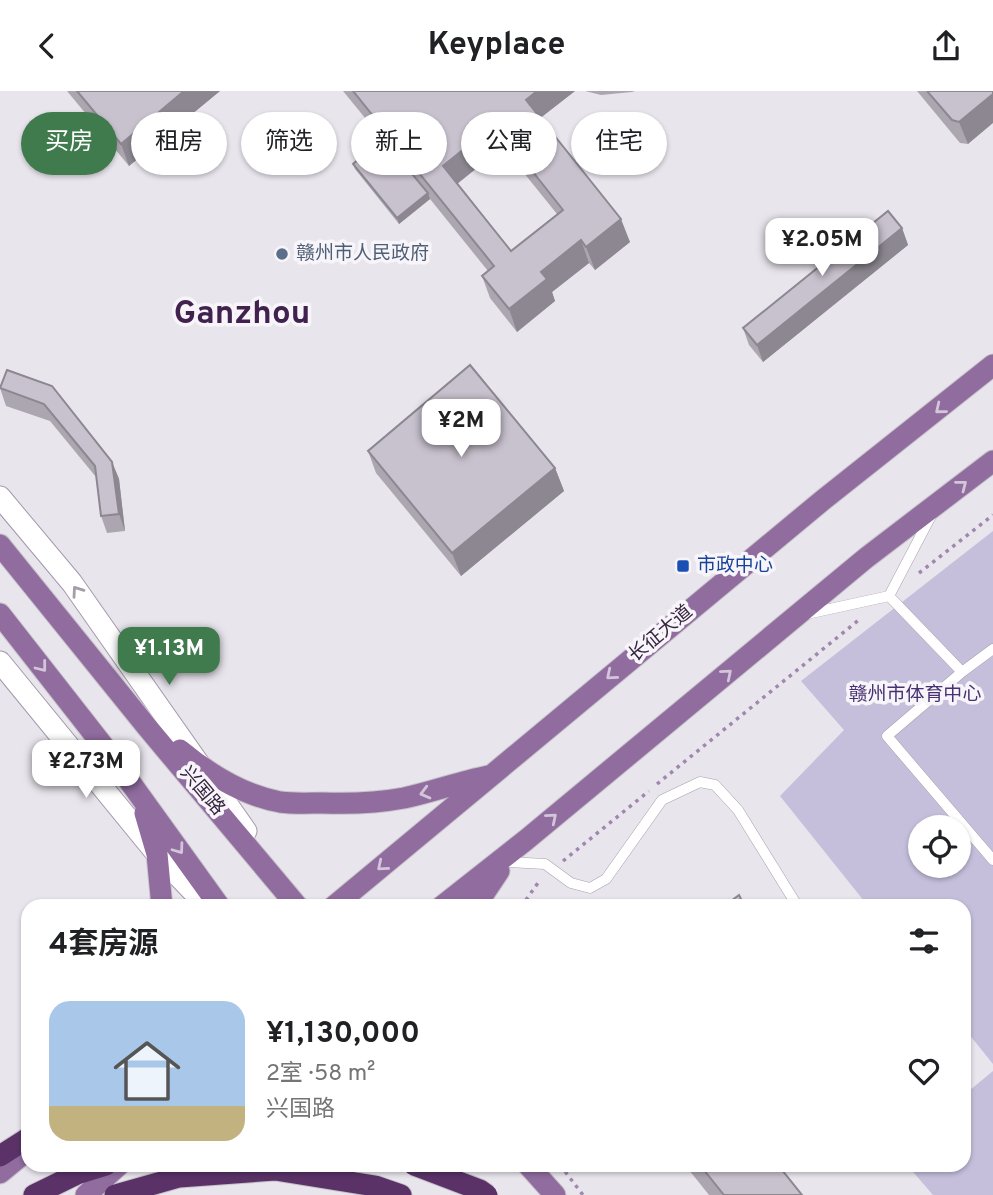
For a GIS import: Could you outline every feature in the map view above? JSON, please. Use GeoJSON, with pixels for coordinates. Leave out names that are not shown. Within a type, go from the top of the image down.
{"type":"FeatureCollection","features":[{"type":"Feature","properties":{"kind":"highway"},"geometry":{"type":"LineString","coordinates":[[0,1156],[21,1142]]}},
{"type":"Feature","properties":{"kind":"highway"},"geometry":{"type":"LineString","coordinates":[[34,1195],[83,1172]]}},
{"type":"Feature","properties":{"kind":"highway"},"geometry":{"type":"LineString","coordinates":[[115,1195],[179,1177],[248,1172]]}},
{"type":"Feature","properties":{"kind":"highway"},"geometry":{"type":"LineString","coordinates":[[288,1172],[375,1186],[401,1195]]}},
{"type":"Feature","properties":{"kind":"highway"},"geometry":{"type":"LineString","coordinates":[[432,1172],[487,1195]]}},
{"type":"Feature","properties":{"kind":"main road","name":"长征大道"},"geometry":{"type":"LineString","coordinates":[[343,899],[823,500],[993,365]]}},
{"type":"Feature","properties":{"kind":"main road"},"geometry":{"type":"LineString","coordinates":[[452,899],[504,860],[796,617],[993,461]]}},
{"type":"Feature","properties":{"kind":"main road","name":"兴国路"},"geometry":{"type":"LineString","coordinates":[[0,545],[292,899]]}},
{"type":"Feature","properties":{"kind":"main road"},"geometry":{"type":"LineString","coordinates":[[0,614],[112,757],[214,899]]}},
{"type":"Feature","properties":{"kind":"main road"},"geometry":{"type":"LineString","coordinates":[[148,727],[226,783],[252,795],[282,802],[378,802],[404,798],[490,775]]}},
{"type":"Feature","properties":{"kind":"main road"},"geometry":{"type":"LineString","coordinates":[[112,757],[128,775],[141,800],[158,854],[161,899]]}},
{"type":"Feature","properties":{"kind":"main road"},"geometry":{"type":"LineString","coordinates":[[479,899],[504,860]]}},
{"type":"Feature","properties":{"kind":"main road"},"geometry":{"type":"LineString","coordinates":[[0,1173],[21,1156]]}},
{"type":"Feature","properties":{"kind":"main road"},"geometry":{"type":"LineString","coordinates":[[86,1195],[111,1172]]}},
{"type":"Feature","properties":{"kind":"main road"},"geometry":{"type":"LineString","coordinates":[[453,1172],[471,1195]]}},
{"type":"Feature","properties":{"kind":"main road"},"geometry":{"type":"LineString","coordinates":[[534,1172],[555,1195]]}},
{"type":"Feature","properties":{"kind":"street"},"geometry":{"type":"LineString","coordinates":[[0,497],[72,583],[293,899]]}},
{"type":"Feature","properties":{"kind":"street"},"geometry":{"type":"LineString","coordinates":[[0,662],[158,854],[200,899]]}},
{"type":"Feature","properties":{"kind":"lane"},"geometry":{"type":"LineString","coordinates":[[796,617],[888,596],[938,503]]}},
{"type":"Feature","properties":{"kind":"lane"},"geometry":{"type":"LineString","coordinates":[[888,596],[962,672]]}},
{"type":"Feature","properties":{"kind":"lane"},"geometry":{"type":"LineString","coordinates":[[993,649],[887,736],[993,860]]}},
{"type":"Feature","properties":{"kind":"lane"},"geometry":{"type":"LineString","coordinates":[[504,860],[545,864],[571,883],[590,888],[606,879],[662,800],[700,782],[715,785],[738,810],[793,899]]}},
{"type":"Feature","properties":{"kind":"path"},"geometry":{"type":"LineString","coordinates":[[527,899],[540,880],[888,596],[993,515]]}},
{"type":"Feature","properties":{"kind":"green space","name":"赣州市体育中心"},"geometry":{"type":"Polygon","coordinates":[[[993,531],[993,1064],[971,1037],[971,899],[862,899],[780,796],[844,730],[801,681],[993,531]]]}},
{"type":"Feature","properties":{"kind":"green space"},"geometry":{"type":"Polygon","coordinates":[[[993,1071],[993,1195],[933,1195],[913,1172],[971,1172],[971,1089],[993,1071]]]}},
{"type":"Feature","properties":{"kind":"building"},"geometry":{"type":"Polygon","coordinates":[[[77,91],[184,91],[159,112],[131,112],[131,136],[121,144],[117,139],[117,112],[94,112],[77,91]]]}},
{"type":"Feature","properties":{"kind":"building"},"geometry":{"type":"Polygon","coordinates":[[[353,91],[537,91],[526,100],[536,112],[461,112],[461,151],[447,163],[447,112],[370,112],[353,91]]]}},
{"type":"Feature","properties":{"kind":"building"},"geometry":{"type":"Polygon","coordinates":[[[927,91],[993,91],[993,94],[959,122],[952,120],[927,91]]]}},
{"type":"Feature","properties":{"kind":"building"},"geometry":{"type":"Polygon","coordinates":[[[557,139],[571,156],[571,175],[586,175],[621,219],[586,247],[581,240],[541,272],[547,279],[509,309],[482,276],[494,266],[421,175],[447,175],[447,171],[511,251],[563,210],[535,175],[557,175],[557,139]]]}},
{"type":"Feature","properties":{"kind":"building"},"geometry":{"type":"Polygon","coordinates":[[[362,175],[413,175],[428,193],[397,218],[362,175]]]}},
{"type":"Feature","properties":{"kind":"building"},"geometry":{"type":"Polygon","coordinates":[[[888,211],[902,228],[757,345],[743,328],[888,211]]]}},
{"type":"Feature","properties":{"kind":"building"},"geometry":{"type":"Polygon","coordinates":[[[470,365],[555,468],[452,553],[368,451],[470,365]]]}},
{"type":"Feature","properties":{"kind":"building"},"geometry":{"type":"Polygon","coordinates":[[[7,370],[52,386],[112,462],[119,514],[101,516],[95,466],[44,404],[0,388],[7,370]]]}},
{"type":"Feature","properties":{"kind":"building"},"geometry":{"type":"Polygon","coordinates":[[[706,1172],[784,1172],[802,1195],[724,1195],[706,1172]]]}},
{"type":"Feature","properties":{"kind":"place","name":"赣州市人民政府"},"geometry":{"type":"Point","coordinates":[282,254]}},
{"type":"Feature","properties":{"kind":"place","name":"市政中心"},"geometry":{"type":"Point","coordinates":[683,566]}},
{"type":"Feature","properties":{"kind":"district","name":"Ganzhou"},"geometry":{"type":"Point","coordinates":[242,315]}}]}
